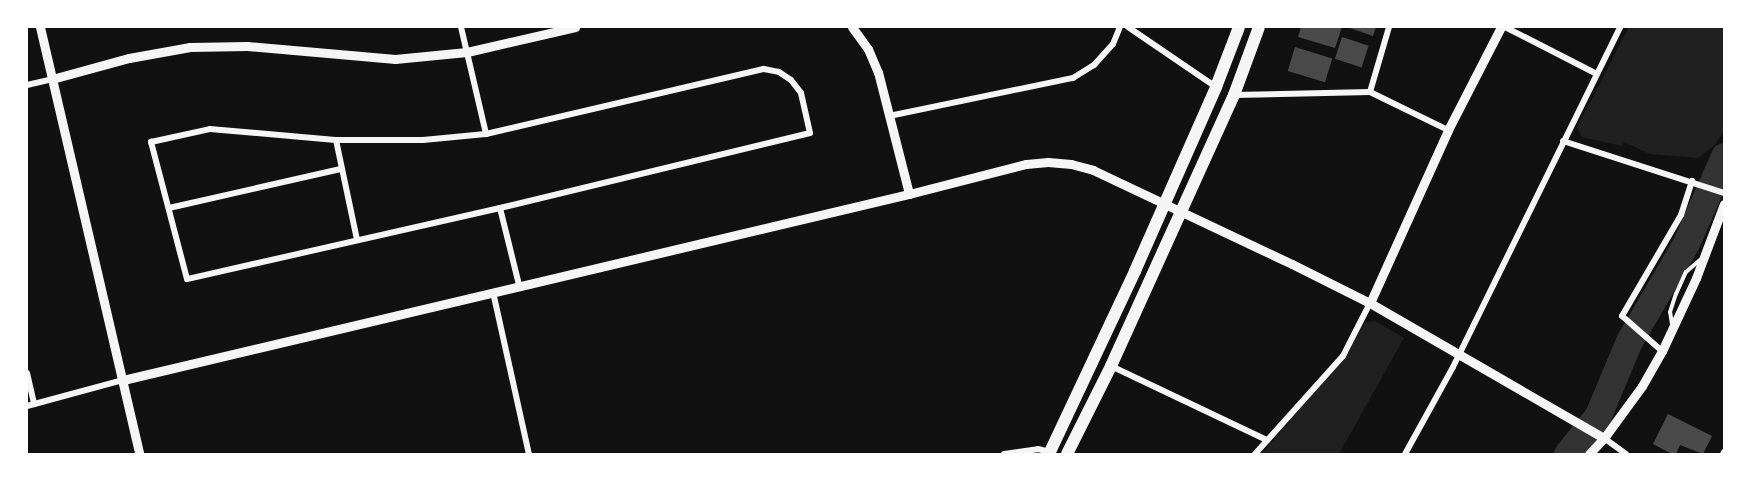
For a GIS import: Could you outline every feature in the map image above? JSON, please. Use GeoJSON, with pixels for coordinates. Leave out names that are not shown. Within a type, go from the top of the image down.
{"type":"FeatureCollection","features":[{"type":"Feature","properties":{"kind":"main road"},"geometry":{"type":"LineString","coordinates":[[1049,453],[1135,271],[1163,202],[1216,87],[1239,27]]}},
{"type":"Feature","properties":{"kind":"main road"},"geometry":{"type":"LineString","coordinates":[[1067,454],[1111,366],[1233,95],[1259,27]]}},
{"type":"Feature","properties":{"kind":"street"},"geometry":{"type":"LineString","coordinates":[[40,27],[139,454]]}},
{"type":"Feature","properties":{"kind":"street"},"geometry":{"type":"LineString","coordinates":[[460,27],[486,134]]}},
{"type":"Feature","properties":{"kind":"street"},"geometry":{"type":"LineString","coordinates":[[27,85],[129,58],[207,45],[395,60],[467,52],[575,27]]}},
{"type":"Feature","properties":{"kind":"street"},"geometry":{"type":"LineString","coordinates":[[852,27],[872,56],[909,194]]}},
{"type":"Feature","properties":{"kind":"street"},"geometry":{"type":"LineString","coordinates":[[889,116],[1073,78],[1094,65],[1113,44],[1120,27]]}},
{"type":"Feature","properties":{"kind":"street"},"geometry":{"type":"LineString","coordinates":[[1128,27],[1216,87]]}},
{"type":"Feature","properties":{"kind":"street"},"geometry":{"type":"LineString","coordinates":[[1370,92],[1389,27]]}},
{"type":"Feature","properties":{"kind":"street"},"geometry":{"type":"LineString","coordinates":[[1255,454],[1343,356],[1370,303],[1448,130],[1503,27],[1595,73]]}},
{"type":"Feature","properties":{"kind":"street"},"geometry":{"type":"LineString","coordinates":[[1405,454],[1415,440],[1459,355],[1595,73],[1620,27]]}},
{"type":"Feature","properties":{"kind":"street"},"geometry":{"type":"LineString","coordinates":[[764,69],[779,72],[791,80],[801,93],[810,133],[500,208],[187,279],[151,142],[210,129],[336,140],[423,140],[486,134],[764,69]]}},
{"type":"Feature","properties":{"kind":"street"},"geometry":{"type":"LineString","coordinates":[[1233,95],[1249,97],[1370,92],[1448,130]]}},
{"type":"Feature","properties":{"kind":"street"},"geometry":{"type":"LineString","coordinates":[[336,140],[357,240]]}},
{"type":"Feature","properties":{"kind":"street"},"geometry":{"type":"LineString","coordinates":[[1563,141],[1724,193]]}},
{"type":"Feature","properties":{"kind":"street"},"geometry":{"type":"LineString","coordinates":[[27,373],[30,405],[123,380],[519,285],[909,194],[1026,164],[1048,162],[1071,164],[1093,170],[1370,303],[1604,438],[1626,454]]}},
{"type":"Feature","properties":{"kind":"street"},"geometry":{"type":"LineString","coordinates":[[169,208],[341,169]]}},
{"type":"Feature","properties":{"kind":"street"},"geometry":{"type":"LineString","coordinates":[[1662,351],[1622,316],[1681,215],[1692,181]]}},
{"type":"Feature","properties":{"kind":"street"},"geometry":{"type":"LineString","coordinates":[[1589,454],[1604,438],[1642,386],[1662,351],[1724,204]]}},
{"type":"Feature","properties":{"kind":"street"},"geometry":{"type":"LineString","coordinates":[[500,208],[519,285]]}},
{"type":"Feature","properties":{"kind":"street"},"geometry":{"type":"LineString","coordinates":[[493,292],[529,454]]}},
{"type":"Feature","properties":{"kind":"street"},"geometry":{"type":"LineString","coordinates":[[1111,366],[1268,440]]}},
{"type":"Feature","properties":{"kind":"street"},"geometry":{"type":"LineString","coordinates":[[1004,454],[1038,449],[1049,453]]}},
{"type":"Feature","properties":{"kind":"shaded area"},"geometry":{"type":"Polygon","coordinates":[[[1629,27],[1724,27],[1724,130],[1715,145],[1698,158],[1650,154],[1624,142],[1622,146],[1582,137],[1577,127],[1629,27]]]}},
{"type":"Feature","properties":{"kind":"shaded area"},"geometry":{"type":"Polygon","coordinates":[[[1375,321],[1404,338],[1339,454],[1261,454],[1348,354],[1365,322],[1375,321]]]}},
{"type":"Feature","properties":{"kind":"building"},"geometry":{"type":"Polygon","coordinates":[[[1301,27],[1342,27],[1335,48],[1298,37],[1301,27]]]}},
{"type":"Feature","properties":{"kind":"building"},"geometry":{"type":"Polygon","coordinates":[[[1347,27],[1376,27],[1373,36],[1347,27]]]}},
{"type":"Feature","properties":{"kind":"building"},"geometry":{"type":"Polygon","coordinates":[[[1342,37],[1369,46],[1362,68],[1335,59],[1342,37]]]}},
{"type":"Feature","properties":{"kind":"building"},"geometry":{"type":"Polygon","coordinates":[[[1295,47],[1332,58],[1325,82],[1288,71],[1295,47]]]}},
{"type":"Feature","properties":{"kind":"building"},"geometry":{"type":"Polygon","coordinates":[[[1668,414],[1712,436],[1703,454],[1680,445],[1676,454],[1672,454],[1653,444],[1668,414]]]}},
{"type":"Feature","properties":{"kind":"waterway"},"geometry":{"type":"LineString","coordinates":[[1567,454],[1598,415],[1629,341],[1686,243],[1724,156]]}}]}
